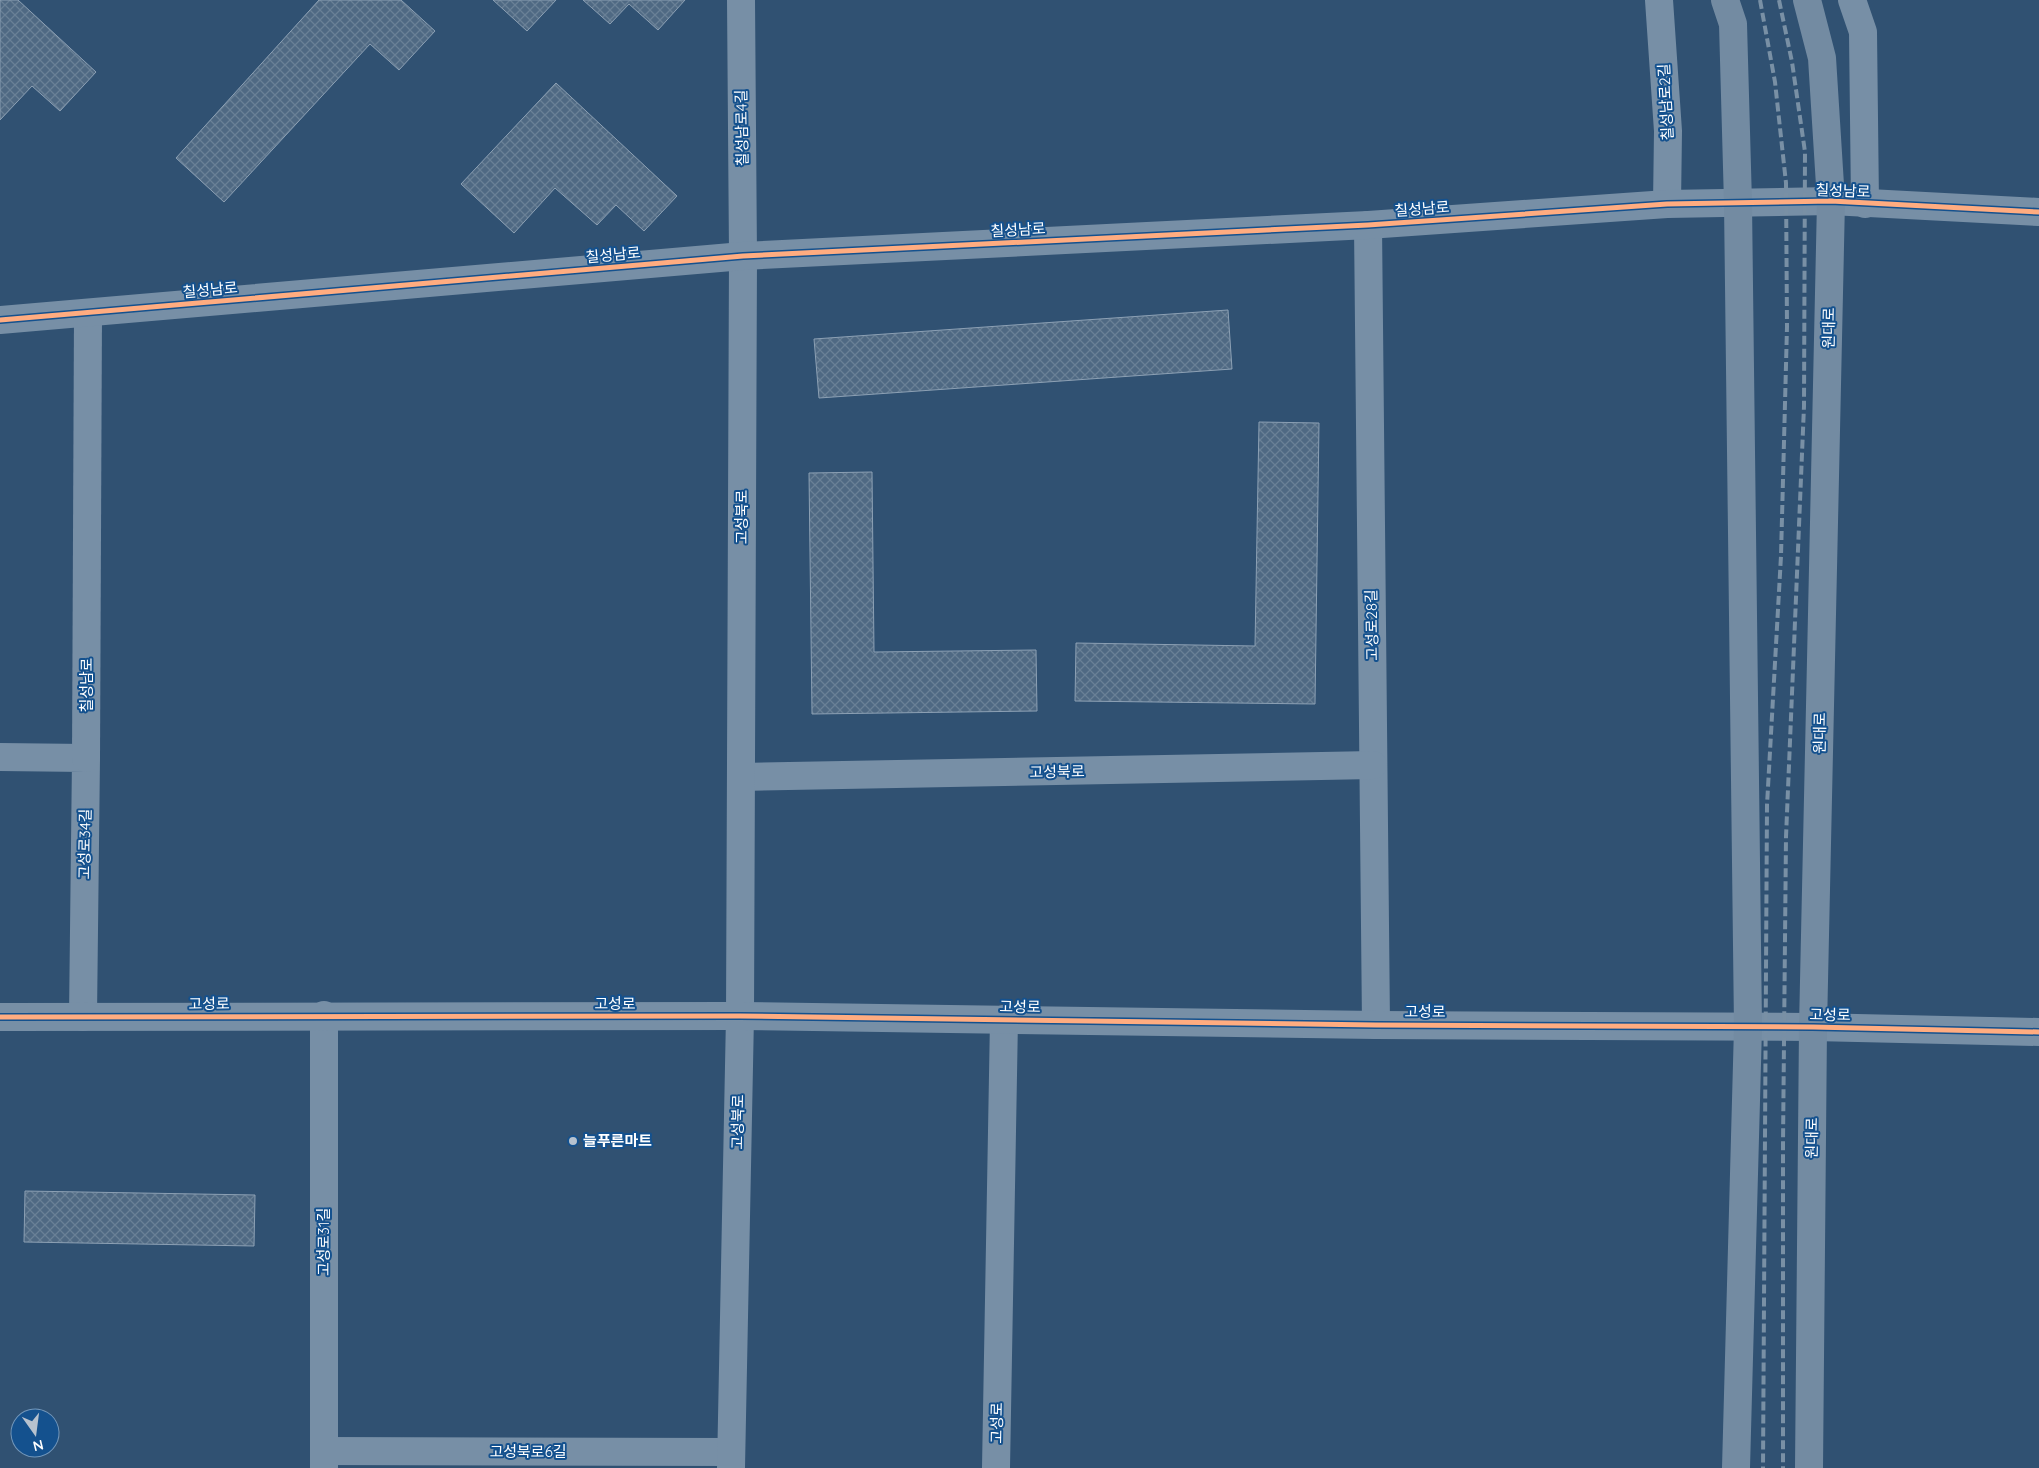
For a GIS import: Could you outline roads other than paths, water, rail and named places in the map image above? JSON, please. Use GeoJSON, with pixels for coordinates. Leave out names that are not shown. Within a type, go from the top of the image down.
{"type":"FeatureCollection","features":[{"type":"Feature","properties":{"kind":"main road"},"geometry":{"type":"LineString","coordinates":[[1725,0],[1733,24],[1738,203],[1748,1026],[1736,1468]]}},
{"type":"Feature","properties":{"kind":"main road","name":"원대로"},"geometry":{"type":"LineString","coordinates":[[1807,0],[1822,58],[1832,201],[1813,1027],[1809,1468]]}},
{"type":"Feature","properties":{"kind":"street","name":"칠성남로4길"},"geometry":{"type":"LineString","coordinates":[[741,0],[744,256]]}},
{"type":"Feature","properties":{"kind":"street","name":"칠성남로2길"},"geometry":{"type":"LineString","coordinates":[[1659,0],[1668,131],[1667,204]]}},
{"type":"Feature","properties":{"kind":"street"},"geometry":{"type":"LineString","coordinates":[[1852,0],[1863,32],[1865,204]]}},
{"type":"Feature","properties":{"kind":"street","name":"칠성남로"},"geometry":{"type":"LineString","coordinates":[[0,320],[744,256],[1368,225],[1667,204],[1832,201],[2039,212]]}},
{"type":"Feature","properties":{"kind":"street","name":"고성로28길"},"geometry":{"type":"LineString","coordinates":[[1368,225],[1376,1025]]}},
{"type":"Feature","properties":{"kind":"street","name":"고성북로"},"geometry":{"type":"LineString","coordinates":[[731,1460],[740,1016],[744,256]]}},
{"type":"Feature","properties":{"kind":"street","name":"칠성남로"},"geometry":{"type":"LineString","coordinates":[[86,758],[88,313]]}},
{"type":"Feature","properties":{"kind":"street"},"geometry":{"type":"LineString","coordinates":[[0,757],[86,758]]}},
{"type":"Feature","properties":{"kind":"street","name":"고성로34길"},"geometry":{"type":"LineString","coordinates":[[83,1018],[86,758]]}},
{"type":"Feature","properties":{"kind":"street","name":"고성북로"},"geometry":{"type":"LineString","coordinates":[[741,777],[1373,765]]}},
{"type":"Feature","properties":{"kind":"street","name":"고성로"},"geometry":{"type":"LineString","coordinates":[[0,1017],[83,1018],[324,1015],[740,1016],[1376,1025],[1748,1026],[2039,1032]]}},
{"type":"Feature","properties":{"kind":"street","name":"고성로31길"},"geometry":{"type":"LineString","coordinates":[[324,1015],[324,1460]]}},
{"type":"Feature","properties":{"kind":"street","name":"고성로"},"geometry":{"type":"LineString","coordinates":[[996,1468],[1004,1019]]}},
{"type":"Feature","properties":{"kind":"street","name":"고성북로6길"},"geometry":{"type":"LineString","coordinates":[[324,1460],[731,1460]]}},
{"type":"Feature","properties":{"kind":"railway"},"geometry":{"type":"LineString","coordinates":[[1760,0],[1775,82],[1786,183],[1787,327],[1781,556],[1767,805],[1763,1468]]}},
{"type":"Feature","properties":{"kind":"railway"},"geometry":{"type":"LineString","coordinates":[[1779,0],[1792,62],[1805,152],[1804,406],[1786,837],[1783,1144],[1783,1468]]}},
{"type":"Feature","properties":{"kind":"place","name":"늘푸른마트"},"geometry":{"type":"Point","coordinates":[573,1141]}}]}
